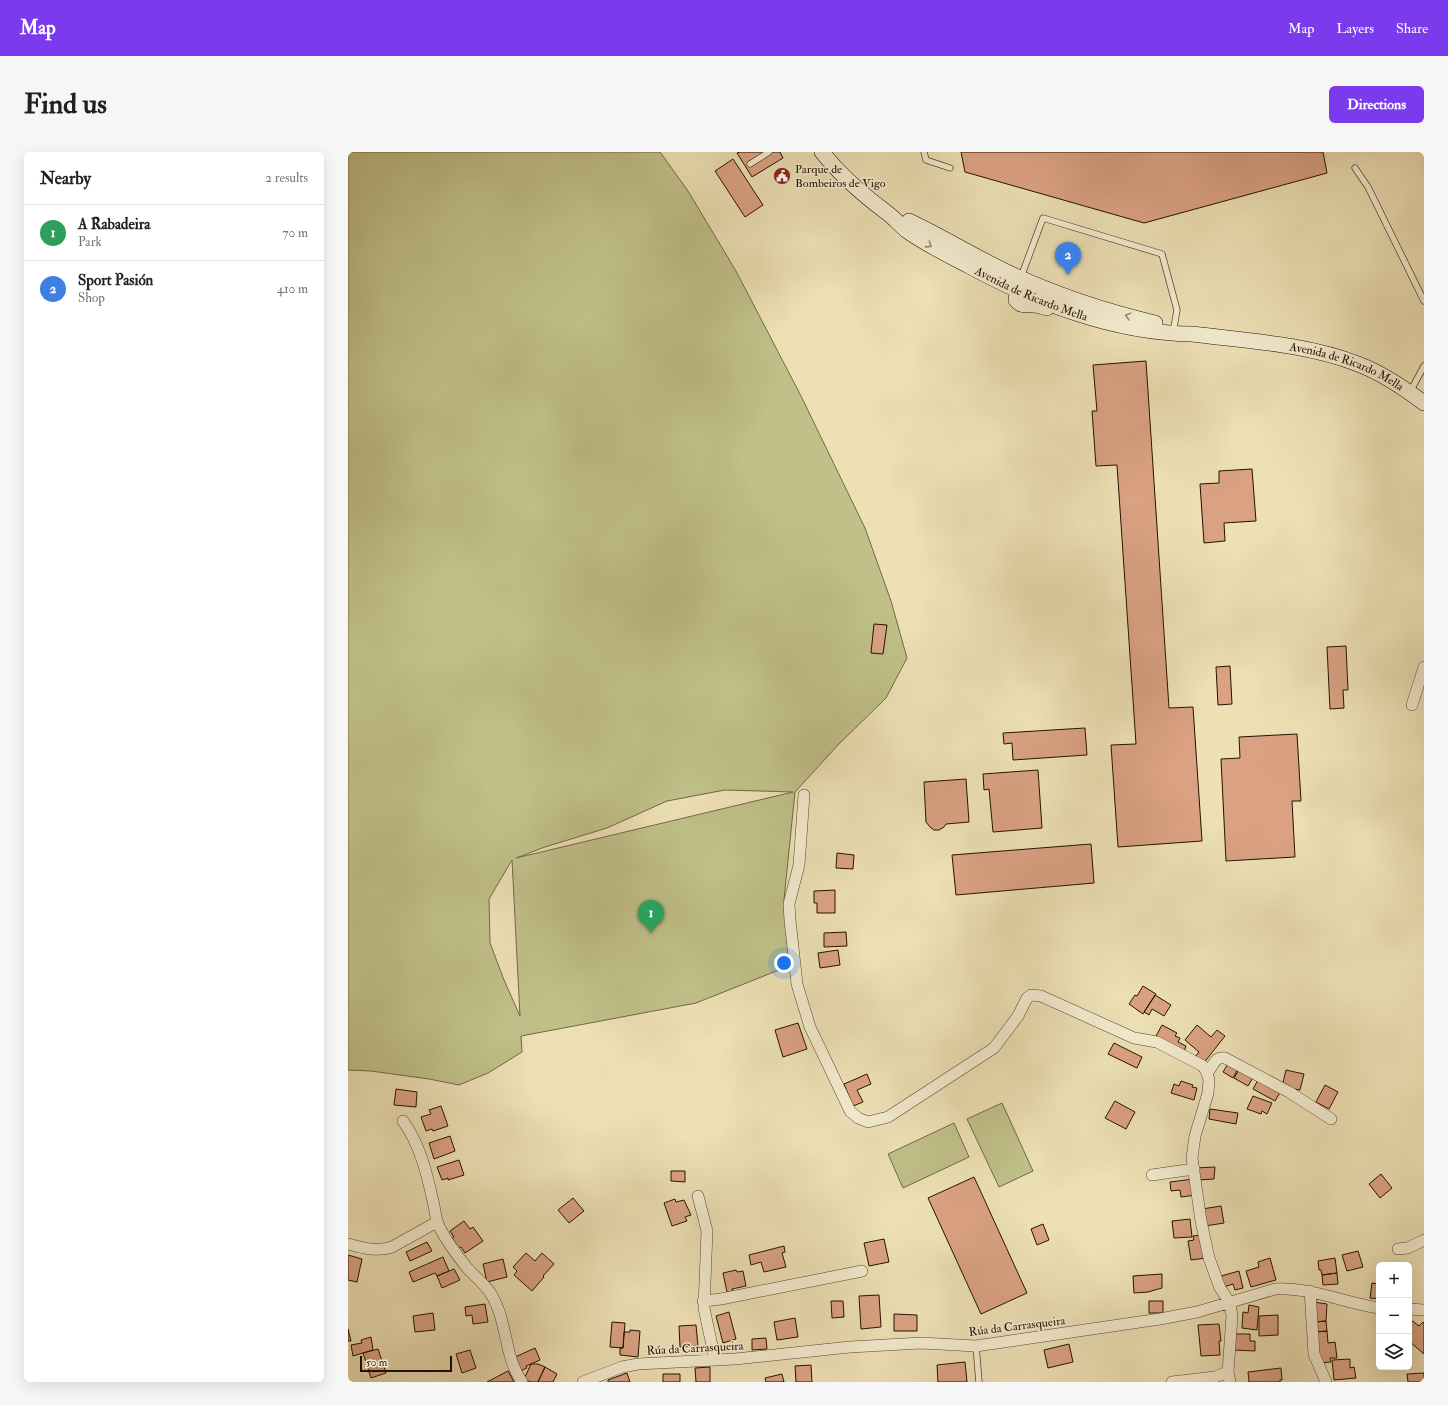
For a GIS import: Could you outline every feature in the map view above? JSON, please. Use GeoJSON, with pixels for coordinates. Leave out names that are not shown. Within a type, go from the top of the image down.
{"type":"FeatureCollection","features":[{"type":"Feature","properties":{"kind":"main road","name":"Avenida de Ricardo Mella"},"geometry":{"type":"LineString","coordinates":[[822,152],[852,184],[906,230],[948,255],[1024,292],[1102,315],[1174,327],[1192,334]]}},
{"type":"Feature","properties":{"kind":"main road","name":"Avenida de Ricardo Mella"},"geometry":{"type":"LineString","coordinates":[[887,213],[910,222],[968,252],[1024,292],[1059,294],[1135,329],[1175,334],[1192,334],[1331,354],[1360,364],[1388,378],[1424,403]]}},
{"type":"Feature","properties":{"kind":"street"},"geometry":{"type":"LineString","coordinates":[[1412,704],[1424,667]]}},
{"type":"Feature","properties":{"kind":"street"},"geometry":{"type":"LineString","coordinates":[[804,796],[799,865],[789,904],[797,984],[810,1027],[850,1111],[858,1118],[868,1122],[888,1118],[994,1048],[1018,1016],[1027,998],[1031,995],[1041,996],[1134,1038],[1157,1042],[1203,1066],[1209,1080],[1208,1094],[1194,1136],[1192,1158],[1201,1221],[1209,1258],[1220,1288],[1230,1302],[1232,1316],[1229,1377],[1215,1377],[1172,1382]]}},
{"type":"Feature","properties":{"kind":"street"},"geometry":{"type":"LineString","coordinates":[[1207,1073],[1216,1060],[1220,1057],[1226,1058],[1290,1092],[1331,1119]]}},
{"type":"Feature","properties":{"kind":"street"},"geometry":{"type":"LineString","coordinates":[[403,1121],[410,1131],[421,1156],[437,1222],[451,1245],[468,1268],[489,1291],[499,1309],[512,1362],[522,1382]]}},
{"type":"Feature","properties":{"kind":"street"},"geometry":{"type":"LineString","coordinates":[[1152,1175],[1194,1169]]}},
{"type":"Feature","properties":{"kind":"street"},"geometry":{"type":"LineString","coordinates":[[698,1196],[707,1231],[703,1301],[715,1360]]}},
{"type":"Feature","properties":{"kind":"street"},"geometry":{"type":"LineString","coordinates":[[348,1244],[369,1249],[384,1250],[437,1222]]}},
{"type":"Feature","properties":{"kind":"street"},"geometry":{"type":"LineString","coordinates":[[1398,1249],[1408,1248],[1424,1240]]}},
{"type":"Feature","properties":{"kind":"street"},"geometry":{"type":"LineString","coordinates":[[703,1301],[721,1299],[862,1271]]}},
{"type":"Feature","properties":{"kind":"street","name":"Rúa da Carrasqueira"},"geometry":{"type":"LineString","coordinates":[[583,1382],[622,1367],[638,1364],[735,1359],[850,1347],[921,1343],[976,1346],[1160,1319],[1197,1312],[1275,1289],[1288,1288],[1310,1291],[1376,1307]]}},
{"type":"Feature","properties":{"kind":"street"},"geometry":{"type":"LineString","coordinates":[[1310,1291],[1314,1354],[1326,1382]]}},
{"type":"Feature","properties":{"kind":"street"},"geometry":{"type":"LineString","coordinates":[[1412,1309],[1424,1310]]}},
{"type":"Feature","properties":{"kind":"lane"},"geometry":{"type":"LineString","coordinates":[[750,164],[769,152]]}},
{"type":"Feature","properties":{"kind":"lane"},"geometry":{"type":"LineString","coordinates":[[924,152],[926,160],[950,168]]}},
{"type":"Feature","properties":{"kind":"lane"},"geometry":{"type":"LineString","coordinates":[[1355,168],[1368,187],[1424,301]]}},
{"type":"Feature","properties":{"kind":"lane"},"geometry":{"type":"LineString","coordinates":[[1024,292],[1042,218],[1162,254],[1176,310],[1174,327]]}},
{"type":"Feature","properties":{"kind":"lane"},"geometry":{"type":"LineString","coordinates":[[1409,392],[1421,378],[1424,366]]}},
{"type":"Feature","properties":{"kind":"lane"},"geometry":{"type":"LineString","coordinates":[[976,1346],[979,1382]]}},
{"type":"Feature","properties":{"kind":"green space"},"geometry":{"type":"Polygon","coordinates":[[[348,152],[660,152],[688,191],[736,271],[801,396],[865,528],[891,601],[907,658],[886,698],[838,745],[795,792],[784,899],[789,966],[696,1003],[521,1036],[522,1052],[488,1073],[459,1085],[429,1079],[371,1071],[348,1070],[348,152]],[[725,790],[667,801],[607,828],[545,847],[516,858],[793,792],[725,790]],[[512,860],[489,899],[490,943],[520,1016],[512,860]]]}},
{"type":"Feature","properties":{"kind":"green space"},"geometry":{"type":"Polygon","coordinates":[[[1002,1103],[1033,1171],[999,1187],[967,1119],[1002,1103]]]}},
{"type":"Feature","properties":{"kind":"green space"},"geometry":{"type":"Polygon","coordinates":[[[954,1123],[969,1157],[903,1188],[888,1154],[954,1123]]]}},
{"type":"Feature","properties":{"kind":"building"},"geometry":{"type":"Polygon","coordinates":[[[780,152],[783,158],[752,177],[737,153],[780,152]]]}},
{"type":"Feature","properties":{"kind":"building"},"geometry":{"type":"Polygon","coordinates":[[[961,152],[1323,152],[1327,173],[1144,223],[965,172],[961,152]]]}},
{"type":"Feature","properties":{"kind":"building"},"geometry":{"type":"Polygon","coordinates":[[[733,159],[763,205],[745,217],[715,171],[733,159]]]}},
{"type":"Feature","properties":{"kind":"building"},"geometry":{"type":"Polygon","coordinates":[[[1146,361],[1169,708],[1193,707],[1202,841],[1118,847],[1111,745],[1136,744],[1117,465],[1096,466],[1092,411],[1097,411],[1093,365],[1146,361]]]}},
{"type":"Feature","properties":{"kind":"building"},"geometry":{"type":"Polygon","coordinates":[[[1252,469],[1256,521],[1224,523],[1225,541],[1204,543],[1200,484],[1219,483],[1219,471],[1252,469]]]}},
{"type":"Feature","properties":{"kind":"building"},"geometry":{"type":"Polygon","coordinates":[[[874,624],[887,625],[883,654],[871,653],[874,624]]]}},
{"type":"Feature","properties":{"kind":"building"},"geometry":{"type":"Polygon","coordinates":[[[1346,646],[1348,690],[1343,690],[1344,708],[1330,709],[1327,647],[1346,646]]]}},
{"type":"Feature","properties":{"kind":"building"},"geometry":{"type":"Polygon","coordinates":[[[1230,666],[1232,704],[1218,705],[1216,667],[1230,666]]]}},
{"type":"Feature","properties":{"kind":"building"},"geometry":{"type":"Polygon","coordinates":[[[1085,728],[1087,755],[1013,760],[1012,743],[1004,744],[1003,733],[1085,728]]]}},
{"type":"Feature","properties":{"kind":"building"},"geometry":{"type":"Polygon","coordinates":[[[1297,734],[1301,801],[1292,801],[1295,857],[1226,861],[1221,759],[1240,758],[1239,737],[1297,734]]]}},
{"type":"Feature","properties":{"kind":"building"},"geometry":{"type":"Polygon","coordinates":[[[1038,770],[1042,828],[993,832],[989,789],[984,790],[983,774],[1038,770]]]}},
{"type":"Feature","properties":{"kind":"building"},"geometry":{"type":"Polygon","coordinates":[[[966,779],[969,822],[946,824],[939,830],[934,830],[926,822],[924,782],[966,779]]]}},
{"type":"Feature","properties":{"kind":"building"},"geometry":{"type":"Polygon","coordinates":[[[1091,844],[1094,883],[956,895],[952,855],[1091,844]]]}},
{"type":"Feature","properties":{"kind":"building"},"geometry":{"type":"Polygon","coordinates":[[[837,853],[854,855],[853,869],[836,868],[837,853]]]}},
{"type":"Feature","properties":{"kind":"building"},"geometry":{"type":"Polygon","coordinates":[[[835,890],[835,913],[817,913],[817,903],[814,903],[814,891],[835,890]]]}},
{"type":"Feature","properties":{"kind":"building"},"geometry":{"type":"Polygon","coordinates":[[[846,932],[847,946],[824,947],[824,933],[846,932]]]}},
{"type":"Feature","properties":{"kind":"building"},"geometry":{"type":"Polygon","coordinates":[[[838,950],[840,965],[820,968],[818,953],[838,950]]]}},
{"type":"Feature","properties":{"kind":"building"},"geometry":{"type":"Polygon","coordinates":[[[1143,986],[1156,994],[1143,1014],[1129,1004],[1135,995],[1137,996],[1143,986]]]}},
{"type":"Feature","properties":{"kind":"building"},"geometry":{"type":"Polygon","coordinates":[[[1155,995],[1171,1005],[1164,1016],[1152,1009],[1149,1015],[1144,1012],[1155,995]]]}},
{"type":"Feature","properties":{"kind":"building"},"geometry":{"type":"Polygon","coordinates":[[[798,1023],[807,1049],[783,1057],[775,1030],[798,1023]]]}},
{"type":"Feature","properties":{"kind":"building"},"geometry":{"type":"Polygon","coordinates":[[[1162,1025],[1177,1033],[1175,1036],[1180,1038],[1178,1042],[1186,1046],[1184,1052],[1156,1036],[1162,1025]]]}},
{"type":"Feature","properties":{"kind":"building"},"geometry":{"type":"Polygon","coordinates":[[[1197,1025],[1211,1037],[1217,1030],[1225,1036],[1203,1064],[1195,1057],[1199,1052],[1185,1040],[1197,1025]]]}},
{"type":"Feature","properties":{"kind":"building"},"geometry":{"type":"Polygon","coordinates":[[[1114,1043],[1142,1057],[1137,1068],[1108,1054],[1114,1043]]]}},
{"type":"Feature","properties":{"kind":"building"},"geometry":{"type":"Polygon","coordinates":[[[1229,1062],[1239,1067],[1233,1078],[1223,1072],[1229,1062]]]}},
{"type":"Feature","properties":{"kind":"building"},"geometry":{"type":"Polygon","coordinates":[[[1240,1068],[1254,1076],[1248,1086],[1234,1078],[1240,1068]]]}},
{"type":"Feature","properties":{"kind":"building"},"geometry":{"type":"Polygon","coordinates":[[[1286,1070],[1304,1074],[1300,1090],[1282,1087],[1286,1070]]]}},
{"type":"Feature","properties":{"kind":"building"},"geometry":{"type":"Polygon","coordinates":[[[867,1074],[871,1084],[857,1090],[863,1102],[853,1106],[844,1084],[867,1074]]]}},
{"type":"Feature","properties":{"kind":"building"},"geometry":{"type":"Polygon","coordinates":[[[1259,1078],[1281,1091],[1275,1101],[1253,1089],[1259,1078]]]}},
{"type":"Feature","properties":{"kind":"building"},"geometry":{"type":"Polygon","coordinates":[[[1181,1081],[1197,1088],[1194,1100],[1171,1093],[1174,1084],[1179,1086],[1181,1081]]]}},
{"type":"Feature","properties":{"kind":"building"},"geometry":{"type":"Polygon","coordinates":[[[1325,1085],[1338,1092],[1329,1109],[1316,1102],[1325,1085]]]}},
{"type":"Feature","properties":{"kind":"building"},"geometry":{"type":"Polygon","coordinates":[[[396,1089],[417,1092],[416,1107],[394,1105],[396,1089]]]}},
{"type":"Feature","properties":{"kind":"building"},"geometry":{"type":"Polygon","coordinates":[[[1253,1096],[1272,1103],[1267,1114],[1262,1111],[1261,1114],[1247,1109],[1253,1096]]]}},
{"type":"Feature","properties":{"kind":"building"},"geometry":{"type":"Polygon","coordinates":[[[1115,1101],[1135,1112],[1126,1129],[1105,1118],[1115,1101]]]}},
{"type":"Feature","properties":{"kind":"building"},"geometry":{"type":"Polygon","coordinates":[[[441,1106],[448,1126],[433,1131],[432,1129],[426,1131],[421,1117],[431,1114],[429,1110],[441,1106]]]}},
{"type":"Feature","properties":{"kind":"building"},"geometry":{"type":"Polygon","coordinates":[[[1210,1109],[1238,1113],[1236,1124],[1209,1119],[1210,1109]]]}},
{"type":"Feature","properties":{"kind":"building"},"geometry":{"type":"Polygon","coordinates":[[[450,1136],[455,1151],[434,1159],[429,1143],[450,1136]]]}},
{"type":"Feature","properties":{"kind":"building"},"geometry":{"type":"Polygon","coordinates":[[[459,1160],[464,1175],[448,1180],[448,1178],[442,1180],[437,1167],[459,1160]]]}},
{"type":"Feature","properties":{"kind":"building"},"geometry":{"type":"Polygon","coordinates":[[[1215,1167],[1214,1179],[1197,1180],[1195,1168],[1215,1167]]]}},
{"type":"Feature","properties":{"kind":"building"},"geometry":{"type":"Polygon","coordinates":[[[671,1171],[685,1171],[685,1182],[671,1181],[671,1171]]]}},
{"type":"Feature","properties":{"kind":"building"},"geometry":{"type":"Polygon","coordinates":[[[1381,1174],[1392,1188],[1380,1198],[1369,1184],[1381,1174]]]}},
{"type":"Feature","properties":{"kind":"building"},"geometry":{"type":"Polygon","coordinates":[[[974,1177],[1027,1293],[981,1314],[928,1198],[974,1177]]]}},
{"type":"Feature","properties":{"kind":"building"},"geometry":{"type":"Polygon","coordinates":[[[1193,1179],[1196,1195],[1181,1197],[1180,1190],[1171,1191],[1170,1182],[1193,1179]]]}},
{"type":"Feature","properties":{"kind":"building"},"geometry":{"type":"Polygon","coordinates":[[[573,1198],[584,1211],[569,1223],[558,1210],[573,1198]]]}},
{"type":"Feature","properties":{"kind":"building"},"geometry":{"type":"Polygon","coordinates":[[[675,1199],[676,1202],[684,1200],[691,1215],[685,1217],[687,1221],[672,1226],[664,1203],[675,1199]]]}},
{"type":"Feature","properties":{"kind":"building"},"geometry":{"type":"Polygon","coordinates":[[[1221,1206],[1224,1223],[1205,1226],[1202,1209],[1221,1206]]]}},
{"type":"Feature","properties":{"kind":"building"},"geometry":{"type":"Polygon","coordinates":[[[1190,1219],[1192,1237],[1174,1238],[1172,1221],[1190,1219]]]}},
{"type":"Feature","properties":{"kind":"building"},"geometry":{"type":"Polygon","coordinates":[[[464,1221],[470,1229],[473,1227],[483,1241],[465,1253],[461,1247],[459,1249],[452,1238],[454,1237],[450,1231],[464,1221]]]}},
{"type":"Feature","properties":{"kind":"building"},"geometry":{"type":"Polygon","coordinates":[[[1043,1224],[1049,1240],[1037,1245],[1031,1229],[1043,1224]]]}},
{"type":"Feature","properties":{"kind":"building"},"geometry":{"type":"Polygon","coordinates":[[[1202,1235],[1206,1258],[1191,1260],[1188,1241],[1194,1240],[1193,1236],[1202,1235]]]}},
{"type":"Feature","properties":{"kind":"building"},"geometry":{"type":"Polygon","coordinates":[[[884,1239],[889,1262],[869,1266],[864,1243],[884,1239]]]}},
{"type":"Feature","properties":{"kind":"building"},"geometry":{"type":"Polygon","coordinates":[[[427,1242],[432,1251],[410,1261],[406,1252],[427,1242]]]}},
{"type":"Feature","properties":{"kind":"building"},"geometry":{"type":"Polygon","coordinates":[[[784,1246],[785,1252],[782,1253],[786,1267],[764,1272],[761,1262],[751,1265],[749,1255],[784,1246]]]}},
{"type":"Feature","properties":{"kind":"building"},"geometry":{"type":"Polygon","coordinates":[[[1358,1251],[1363,1267],[1347,1271],[1342,1255],[1358,1251]]]}},
{"type":"Feature","properties":{"kind":"building"},"geometry":{"type":"Polygon","coordinates":[[[526,1253],[535,1261],[542,1253],[554,1264],[532,1291],[514,1275],[517,1271],[513,1267],[526,1253]]]}},
{"type":"Feature","properties":{"kind":"building"},"geometry":{"type":"Polygon","coordinates":[[[348,1255],[362,1259],[357,1282],[348,1280],[348,1255]]]}},
{"type":"Feature","properties":{"kind":"building"},"geometry":{"type":"Polygon","coordinates":[[[443,1257],[449,1271],[437,1276],[435,1273],[413,1282],[409,1272],[443,1257]]]}},
{"type":"Feature","properties":{"kind":"building"},"geometry":{"type":"Polygon","coordinates":[[[1270,1258],[1276,1280],[1251,1287],[1246,1271],[1259,1267],[1258,1262],[1270,1258]]]}},
{"type":"Feature","properties":{"kind":"building"},"geometry":{"type":"Polygon","coordinates":[[[1335,1258],[1337,1273],[1322,1275],[1321,1270],[1319,1270],[1318,1261],[1335,1258]]]}},
{"type":"Feature","properties":{"kind":"building"},"geometry":{"type":"Polygon","coordinates":[[[503,1259],[507,1277],[487,1282],[483,1264],[503,1259]]]}},
{"type":"Feature","properties":{"kind":"building"},"geometry":{"type":"Polygon","coordinates":[[[454,1269],[460,1280],[442,1288],[437,1276],[454,1269]]]}},
{"type":"Feature","properties":{"kind":"building"},"geometry":{"type":"Polygon","coordinates":[[[736,1270],[737,1272],[743,1271],[746,1286],[732,1289],[733,1291],[727,1292],[723,1273],[736,1270]]]}},
{"type":"Feature","properties":{"kind":"building"},"geometry":{"type":"Polygon","coordinates":[[[1239,1271],[1243,1288],[1235,1290],[1233,1284],[1224,1287],[1221,1276],[1239,1271]]]}},
{"type":"Feature","properties":{"kind":"building"},"geometry":{"type":"Polygon","coordinates":[[[1337,1273],[1338,1284],[1323,1285],[1322,1275],[1337,1273]]]}},
{"type":"Feature","properties":{"kind":"building"},"geometry":{"type":"Polygon","coordinates":[[[1162,1274],[1162,1288],[1148,1292],[1134,1293],[1133,1276],[1162,1274]]]}},
{"type":"Feature","properties":{"kind":"building"},"geometry":{"type":"Polygon","coordinates":[[[1372,1283],[1376,1284],[1376,1299],[1370,1298],[1372,1283]]]}},
{"type":"Feature","properties":{"kind":"building"},"geometry":{"type":"Polygon","coordinates":[[[879,1295],[881,1327],[861,1329],[859,1296],[879,1295]]]}},
{"type":"Feature","properties":{"kind":"building"},"geometry":{"type":"Polygon","coordinates":[[[831,1301],[843,1301],[844,1317],[832,1318],[831,1301]]]}},
{"type":"Feature","properties":{"kind":"building"},"geometry":{"type":"Polygon","coordinates":[[[1149,1301],[1163,1301],[1163,1313],[1149,1313],[1149,1301]]]}},
{"type":"Feature","properties":{"kind":"building"},"geometry":{"type":"Polygon","coordinates":[[[1313,1302],[1327,1304],[1326,1321],[1315,1322],[1313,1302]]]}},
{"type":"Feature","properties":{"kind":"building"},"geometry":{"type":"Polygon","coordinates":[[[485,1304],[488,1322],[473,1324],[472,1315],[466,1316],[465,1307],[485,1304]]]}},
{"type":"Feature","properties":{"kind":"building"},"geometry":{"type":"Polygon","coordinates":[[[1249,1305],[1259,1307],[1257,1330],[1242,1328],[1243,1312],[1248,1313],[1249,1305]]]}},
{"type":"Feature","properties":{"kind":"building"},"geometry":{"type":"Polygon","coordinates":[[[729,1312],[736,1339],[723,1343],[716,1316],[729,1312]]]}},
{"type":"Feature","properties":{"kind":"building"},"geometry":{"type":"Polygon","coordinates":[[[433,1313],[435,1330],[415,1332],[413,1316],[433,1313]]]}},
{"type":"Feature","properties":{"kind":"building"},"geometry":{"type":"Polygon","coordinates":[[[894,1314],[917,1315],[917,1331],[894,1331],[894,1314]]]}},
{"type":"Feature","properties":{"kind":"building"},"geometry":{"type":"Polygon","coordinates":[[[1278,1315],[1278,1335],[1259,1336],[1259,1316],[1278,1315]]]}},
{"type":"Feature","properties":{"kind":"building"},"geometry":{"type":"Polygon","coordinates":[[[795,1318],[798,1337],[777,1340],[774,1322],[795,1318]]]}},
{"type":"Feature","properties":{"kind":"building"},"geometry":{"type":"Polygon","coordinates":[[[1326,1321],[1327,1331],[1315,1332],[1315,1322],[1326,1321]]]}},
{"type":"Feature","properties":{"kind":"building"},"geometry":{"type":"Polygon","coordinates":[[[1412,1321],[1419,1326],[1423,1322],[1424,1323],[1424,1354],[1412,1344],[1412,1321]]]}},
{"type":"Feature","properties":{"kind":"building"},"geometry":{"type":"Polygon","coordinates":[[[612,1322],[625,1323],[623,1348],[610,1347],[612,1322]]]}},
{"type":"Feature","properties":{"kind":"building"},"geometry":{"type":"Polygon","coordinates":[[[1219,1324],[1221,1341],[1219,1341],[1220,1355],[1201,1356],[1198,1325],[1219,1324]]]}},
{"type":"Feature","properties":{"kind":"building"},"geometry":{"type":"Polygon","coordinates":[[[696,1325],[698,1346],[680,1347],[679,1326],[696,1325]]]}},
{"type":"Feature","properties":{"kind":"building"},"geometry":{"type":"Polygon","coordinates":[[[348,1329],[351,1341],[348,1341],[348,1329]]]}},
{"type":"Feature","properties":{"kind":"building"},"geometry":{"type":"Polygon","coordinates":[[[630,1330],[640,1331],[638,1357],[620,1355],[620,1348],[623,1348],[624,1332],[630,1332],[630,1330]]]}},
{"type":"Feature","properties":{"kind":"building"},"geometry":{"type":"Polygon","coordinates":[[[1327,1331],[1328,1343],[1335,1342],[1337,1358],[1330,1358],[1331,1362],[1319,1363],[1315,1332],[1327,1331]]]}},
{"type":"Feature","properties":{"kind":"building"},"geometry":{"type":"Polygon","coordinates":[[[1234,1334],[1250,1334],[1250,1341],[1255,1341],[1255,1351],[1234,1350],[1234,1334]]]}},
{"type":"Feature","properties":{"kind":"building"},"geometry":{"type":"Polygon","coordinates":[[[371,1337],[373,1350],[353,1356],[351,1345],[362,1343],[361,1340],[371,1337]]]}},
{"type":"Feature","properties":{"kind":"building"},"geometry":{"type":"Polygon","coordinates":[[[766,1338],[767,1349],[752,1350],[752,1339],[766,1338]]]}},
{"type":"Feature","properties":{"kind":"building"},"geometry":{"type":"Polygon","coordinates":[[[1069,1344],[1073,1362],[1048,1368],[1044,1350],[1069,1344]]]}},
{"type":"Feature","properties":{"kind":"building"},"geometry":{"type":"Polygon","coordinates":[[[535,1348],[540,1360],[526,1366],[527,1368],[518,1372],[513,1358],[535,1348]]]}},
{"type":"Feature","properties":{"kind":"building"},"geometry":{"type":"Polygon","coordinates":[[[378,1349],[386,1373],[371,1378],[363,1353],[378,1349]]]}},
{"type":"Feature","properties":{"kind":"building"},"geometry":{"type":"Polygon","coordinates":[[[470,1350],[476,1368],[462,1373],[456,1354],[470,1350]]]}},
{"type":"Feature","properties":{"kind":"building"},"geometry":{"type":"Polygon","coordinates":[[[1350,1359],[1350,1368],[1354,1367],[1356,1378],[1334,1380],[1332,1360],[1350,1359]]]}},
{"type":"Feature","properties":{"kind":"building"},"geometry":{"type":"Polygon","coordinates":[[[965,1362],[967,1382],[938,1382],[937,1365],[965,1362]]]}},
{"type":"Feature","properties":{"kind":"building"},"geometry":{"type":"Polygon","coordinates":[[[531,1364],[538,1364],[545,1367],[538,1382],[531,1382],[524,1379],[531,1364]]]}},
{"type":"Feature","properties":{"kind":"building"},"geometry":{"type":"Polygon","coordinates":[[[811,1365],[812,1382],[796,1382],[795,1366],[811,1365]]]}},
{"type":"Feature","properties":{"kind":"building"},"geometry":{"type":"Polygon","coordinates":[[[545,1367],[557,1374],[553,1382],[538,1382],[545,1367]]]}},
{"type":"Feature","properties":{"kind":"building"},"geometry":{"type":"Polygon","coordinates":[[[710,1367],[710,1382],[696,1382],[695,1368],[710,1367]]]}},
{"type":"Feature","properties":{"kind":"building"},"geometry":{"type":"Polygon","coordinates":[[[1281,1368],[1282,1380],[1280,1380],[1280,1382],[1249,1382],[1248,1372],[1281,1368]]]}},
{"type":"Feature","properties":{"kind":"building"},"geometry":{"type":"Polygon","coordinates":[[[508,1371],[514,1382],[487,1382],[508,1371]]]}},
{"type":"Feature","properties":{"kind":"building"},"geometry":{"type":"Polygon","coordinates":[[[627,1373],[630,1382],[608,1382],[608,1380],[627,1373]]]}},
{"type":"Feature","properties":{"kind":"building"},"geometry":{"type":"Polygon","coordinates":[[[1424,1373],[1424,1382],[1408,1382],[1407,1374],[1424,1373]]]}},
{"type":"Feature","properties":{"kind":"building"},"geometry":{"type":"Polygon","coordinates":[[[663,1374],[680,1374],[680,1382],[663,1382],[663,1374]]]}},
{"type":"Feature","properties":{"kind":"building"},"geometry":{"type":"Polygon","coordinates":[[[782,1374],[784,1382],[766,1382],[765,1378],[782,1374]]]}},
{"type":"Feature","properties":{"kind":"place","name":"Parque de Bombeiros de Vigo"},"geometry":{"type":"Point","coordinates":[782,176]}},
{"type":"Feature","properties":{"kind":"place","name":"Sport Pasión"},"geometry":{"type":"Point","coordinates":[1068,275]}},
{"type":"Feature","properties":{"kind":"place","name":"A Rabadeira"},"geometry":{"type":"Point","coordinates":[651,933]}}]}
